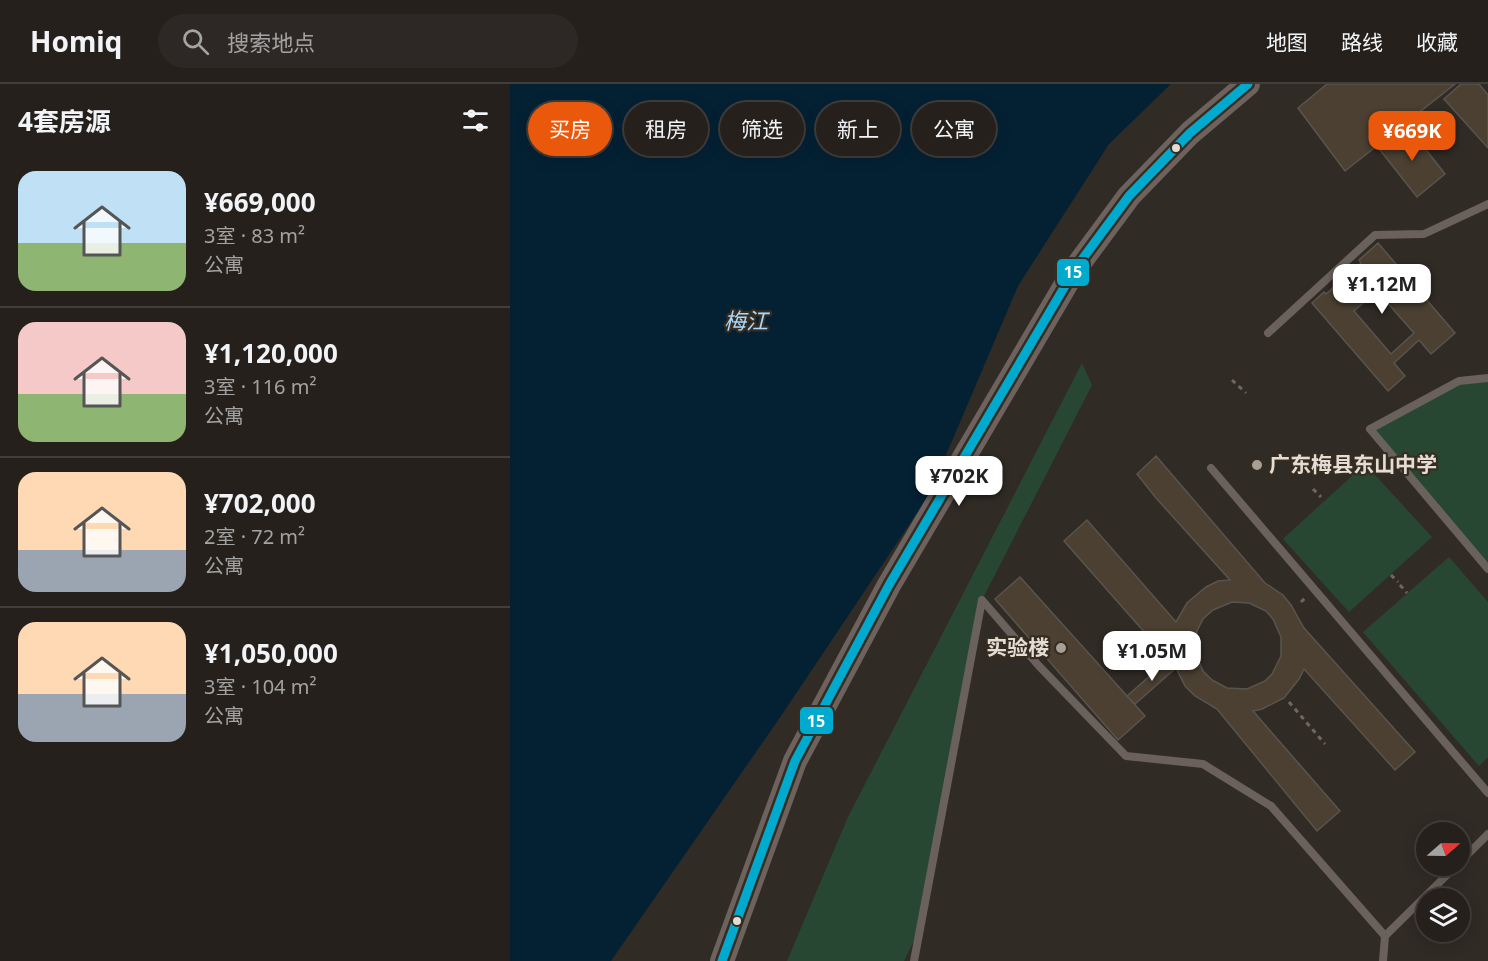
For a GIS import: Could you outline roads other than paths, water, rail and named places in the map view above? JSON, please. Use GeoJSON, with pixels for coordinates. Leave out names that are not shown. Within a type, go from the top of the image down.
{"type":"FeatureCollection","features":[{"type":"Feature","properties":{"kind":"main road"},"geometry":{"type":"LineString","coordinates":[[722,961],[795,761],[889,585],[1076,268],[1129,196],[1190,133],[1248,84]]}},
{"type":"Feature","properties":{"kind":"lane"},"geometry":{"type":"LineString","coordinates":[[1268,333],[1375,235],[1424,234],[1488,204]]}},
{"type":"Feature","properties":{"kind":"lane"},"geometry":{"type":"LineString","coordinates":[[1488,378],[1459,381],[1370,429],[1488,569]]}},
{"type":"Feature","properties":{"kind":"lane"},"geometry":{"type":"LineString","coordinates":[[1212,468],[1488,792]]}},
{"type":"Feature","properties":{"kind":"lane"},"geometry":{"type":"LineString","coordinates":[[914,961],[982,600],[1039,666],[1126,756],[1203,764],[1271,806],[1385,936]]}},
{"type":"Feature","properties":{"kind":"lane"},"geometry":{"type":"LineString","coordinates":[[1470,852],[1488,834]]}},
{"type":"Feature","properties":{"kind":"lane"},"geometry":{"type":"LineString","coordinates":[[1383,961],[1385,936],[1446,876]]}},
{"type":"Feature","properties":{"kind":"water","name":"梅江"},"geometry":{"type":"Polygon","coordinates":[[[510,84],[1171,84],[1109,144],[1018,286],[929,495],[781,716],[611,961],[510,961],[510,84]]]}},
{"type":"Feature","properties":{"kind":"place","name":"广东梅县东山中学"},"geometry":{"type":"Point","coordinates":[1257,465]}},
{"type":"Feature","properties":{"kind":"place","name":"实验楼"},"geometry":{"type":"Point","coordinates":[1061,648]}}]}
